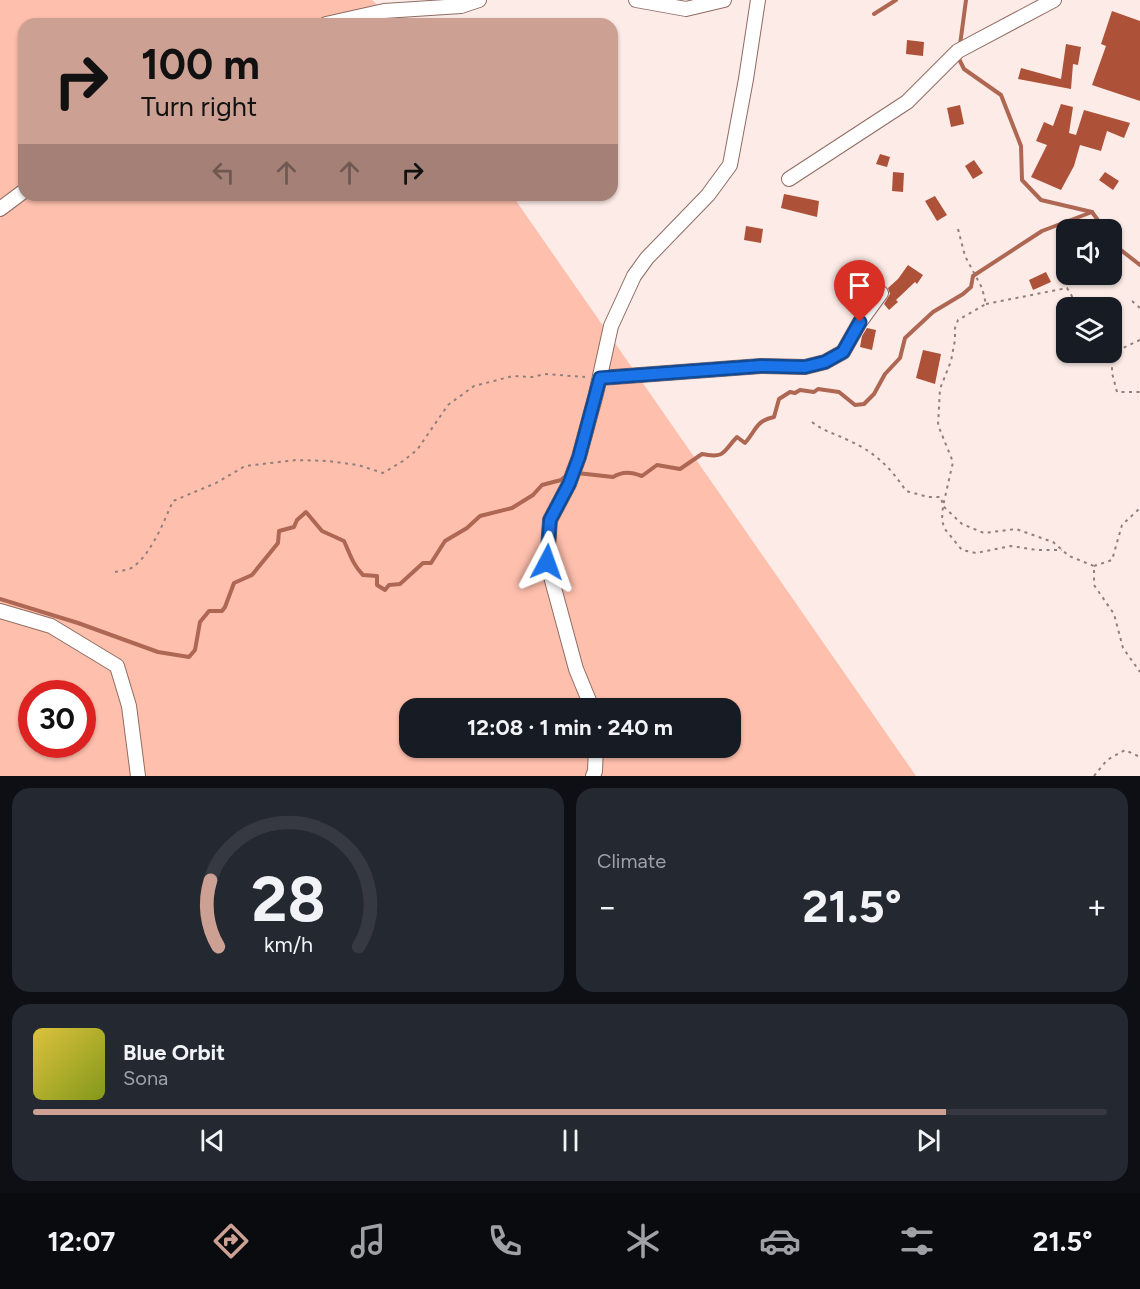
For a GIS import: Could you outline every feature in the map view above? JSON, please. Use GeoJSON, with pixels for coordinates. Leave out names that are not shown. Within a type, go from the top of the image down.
{"type":"FeatureCollection","features":[{"type":"Feature","properties":{"kind":"street"},"geometry":{"type":"LineString","coordinates":[[351,18],[384,10],[460,6],[479,0]]}},
{"type":"Feature","properties":{"kind":"street"},"geometry":{"type":"LineString","coordinates":[[636,0],[686,9],[724,0]]}},
{"type":"Feature","properties":{"kind":"street"},"geometry":{"type":"LineString","coordinates":[[588,698],[576,669],[547,562],[550,520],[569,484],[579,457],[611,326],[634,276],[647,258],[708,195],[729,165],[746,79],[758,0]]}},
{"type":"Feature","properties":{"kind":"street"},"geometry":{"type":"LineString","coordinates":[[789,179],[907,102],[958,51],[1054,0]]}},
{"type":"Feature","properties":{"kind":"street"},"geometry":{"type":"LineString","coordinates":[[0,209],[18,196]]}},
{"type":"Feature","properties":{"kind":"street"},"geometry":{"type":"LineString","coordinates":[[600,378],[761,366],[805,367],[825,362],[843,352],[860,322],[881,293]]}},
{"type":"Feature","properties":{"kind":"street"},"geometry":{"type":"LineString","coordinates":[[0,611],[51,626],[117,666],[129,706],[138,776]]}},
{"type":"Feature","properties":{"kind":"street"},"geometry":{"type":"LineString","coordinates":[[593,776],[596,758]]}},
{"type":"Feature","properties":{"kind":"path"},"geometry":{"type":"LineString","coordinates":[[958,229],[966,256],[982,288],[986,304]]}},
{"type":"Feature","properties":{"kind":"path"},"geometry":{"type":"LineString","coordinates":[[1062,550],[1037,550],[1011,546],[976,553],[962,550],[944,528],[942,519],[953,462],[938,425],[940,389],[951,361],[958,320],[986,304],[1067,288],[1072,297]]}},
{"type":"Feature","properties":{"kind":"path"},"geometry":{"type":"LineString","coordinates":[[1132,301],[1140,308]]}},
{"type":"Feature","properties":{"kind":"path"},"geometry":{"type":"LineString","coordinates":[[1122,348],[1140,340]]}},
{"type":"Feature","properties":{"kind":"path"},"geometry":{"type":"LineString","coordinates":[[1112,363],[1117,392],[1140,392]]}},
{"type":"Feature","properties":{"kind":"path"},"geometry":{"type":"LineString","coordinates":[[115,572],[132,568],[144,554],[158,536],[173,501],[216,483],[245,466],[296,460],[328,461],[358,465],[383,473],[417,450],[448,405],[474,386],[513,376],[532,377],[545,374],[600,378]]}},
{"type":"Feature","properties":{"kind":"path"},"geometry":{"type":"LineString","coordinates":[[812,422],[825,432],[868,450],[892,470],[906,491],[928,497],[941,497],[943,506],[962,524],[984,533],[1016,529],[1053,542],[1069,556],[1094,566],[1112,560],[1122,525],[1140,508]]}},
{"type":"Feature","properties":{"kind":"path"},"geometry":{"type":"LineString","coordinates":[[1094,566],[1094,585],[1114,614],[1123,648],[1140,672]]}},
{"type":"Feature","properties":{"kind":"path"},"geometry":{"type":"LineString","coordinates":[[1094,776],[1107,760],[1125,750],[1140,757]]}},
{"type":"Feature","properties":{"kind":"shaded area"},"geometry":{"type":"Polygon","coordinates":[[[0,0],[372,0],[389,18],[18,18],[18,201],[516,201],[916,776],[0,776],[0,0]]]}},
{"type":"Feature","properties":{"kind":"building"},"geometry":{"type":"Polygon","coordinates":[[[1112,11],[1140,21],[1140,101],[1092,85],[1106,46],[1101,44],[1112,11]]]}},
{"type":"Feature","properties":{"kind":"building"},"geometry":{"type":"Polygon","coordinates":[[[907,40],[924,42],[923,56],[906,54],[907,40]]]}},
{"type":"Feature","properties":{"kind":"building"},"geometry":{"type":"Polygon","coordinates":[[[1066,44],[1081,47],[1078,65],[1073,64],[1071,89],[1018,79],[1021,68],[1061,79],[1066,44]]]}},
{"type":"Feature","properties":{"kind":"building"},"geometry":{"type":"Polygon","coordinates":[[[1061,104],[1073,107],[1069,133],[1076,135],[1084,110],[1130,123],[1124,138],[1107,131],[1101,151],[1080,145],[1074,166],[1061,190],[1031,177],[1047,145],[1036,141],[1044,122],[1053,126],[1061,104]]]}},
{"type":"Feature","properties":{"kind":"building"},"geometry":{"type":"Polygon","coordinates":[[[960,105],[964,124],[951,127],[947,108],[960,105]]]}},
{"type":"Feature","properties":{"kind":"building"},"geometry":{"type":"Polygon","coordinates":[[[880,154],[890,157],[887,167],[876,164],[880,154]]]}},
{"type":"Feature","properties":{"kind":"building"},"geometry":{"type":"Polygon","coordinates":[[[974,160],[983,173],[973,179],[965,166],[974,160]]]}},
{"type":"Feature","properties":{"kind":"building"},"geometry":{"type":"Polygon","coordinates":[[[893,172],[904,173],[903,192],[892,191],[893,172]]]}},
{"type":"Feature","properties":{"kind":"building"},"geometry":{"type":"Polygon","coordinates":[[[1105,172],[1119,181],[1113,190],[1099,180],[1105,172]]]}},
{"type":"Feature","properties":{"kind":"building"},"geometry":{"type":"Polygon","coordinates":[[[784,194],[819,201],[817,217],[781,208],[784,194]]]}},
{"type":"Feature","properties":{"kind":"building"},"geometry":{"type":"Polygon","coordinates":[[[935,196],[947,215],[937,221],[925,201],[935,196]]]}},
{"type":"Feature","properties":{"kind":"building"},"geometry":{"type":"Polygon","coordinates":[[[746,226],[763,229],[761,243],[744,240],[746,226]]]}},
{"type":"Feature","properties":{"kind":"building"},"geometry":{"type":"Polygon","coordinates":[[[908,265],[923,275],[917,284],[915,282],[889,310],[884,304],[890,294],[888,288],[908,265]]]}},
{"type":"Feature","properties":{"kind":"building"},"geometry":{"type":"Polygon","coordinates":[[[1046,272],[1051,282],[1033,290],[1029,280],[1046,272]]]}},
{"type":"Feature","properties":{"kind":"building"},"geometry":{"type":"Polygon","coordinates":[[[867,328],[876,330],[872,350],[860,347],[862,336],[867,328]]]}},
{"type":"Feature","properties":{"kind":"building"},"geometry":{"type":"Polygon","coordinates":[[[923,350],[941,354],[935,384],[916,378],[923,350]]]}},
{"type":"Feature","properties":{"kind":"waterway"},"geometry":{"type":"LineString","coordinates":[[874,14],[896,0]]}},
{"type":"Feature","properties":{"kind":"waterway"},"geometry":{"type":"LineString","coordinates":[[960,45],[966,0]]}},
{"type":"Feature","properties":{"kind":"waterway"},"geometry":{"type":"LineString","coordinates":[[957,55],[964,69],[1001,95],[1021,146],[1022,180],[1041,200],[1092,212],[1097,219]]}},
{"type":"Feature","properties":{"kind":"waterway"},"geometry":{"type":"LineString","coordinates":[[577,473],[613,477],[627,473],[642,476],[657,465],[680,469],[702,454],[720,455],[737,437],[745,443],[759,424],[774,417],[779,399],[790,392],[795,393],[800,390],[814,392],[818,389],[839,392],[855,405],[864,404],[874,394],[885,374],[900,358],[905,338],[933,312],[971,287],[973,276],[1042,231],[1092,212]]}},
{"type":"Feature","properties":{"kind":"waterway"},"geometry":{"type":"LineString","coordinates":[[1122,251],[1140,265]]}},
{"type":"Feature","properties":{"kind":"waterway"},"geometry":{"type":"LineString","coordinates":[[0,599],[78,623],[158,652],[189,657],[195,650],[200,622],[209,611],[222,611],[234,583],[252,575],[278,543],[279,531],[294,527],[297,520],[306,512],[322,531],[344,541],[363,575],[377,576],[377,585],[385,590],[389,585],[400,584],[423,563],[431,563],[445,541],[467,528],[480,516],[512,508],[533,495],[542,485],[561,480],[567,475]]}},
{"type":"Feature","properties":{"kind":"route"},"geometry":{"type":"LineString","coordinates":[[547,562],[550,520],[569,484],[579,457],[600,378],[761,366],[805,367],[825,362],[843,352],[860,322]]}}]}
